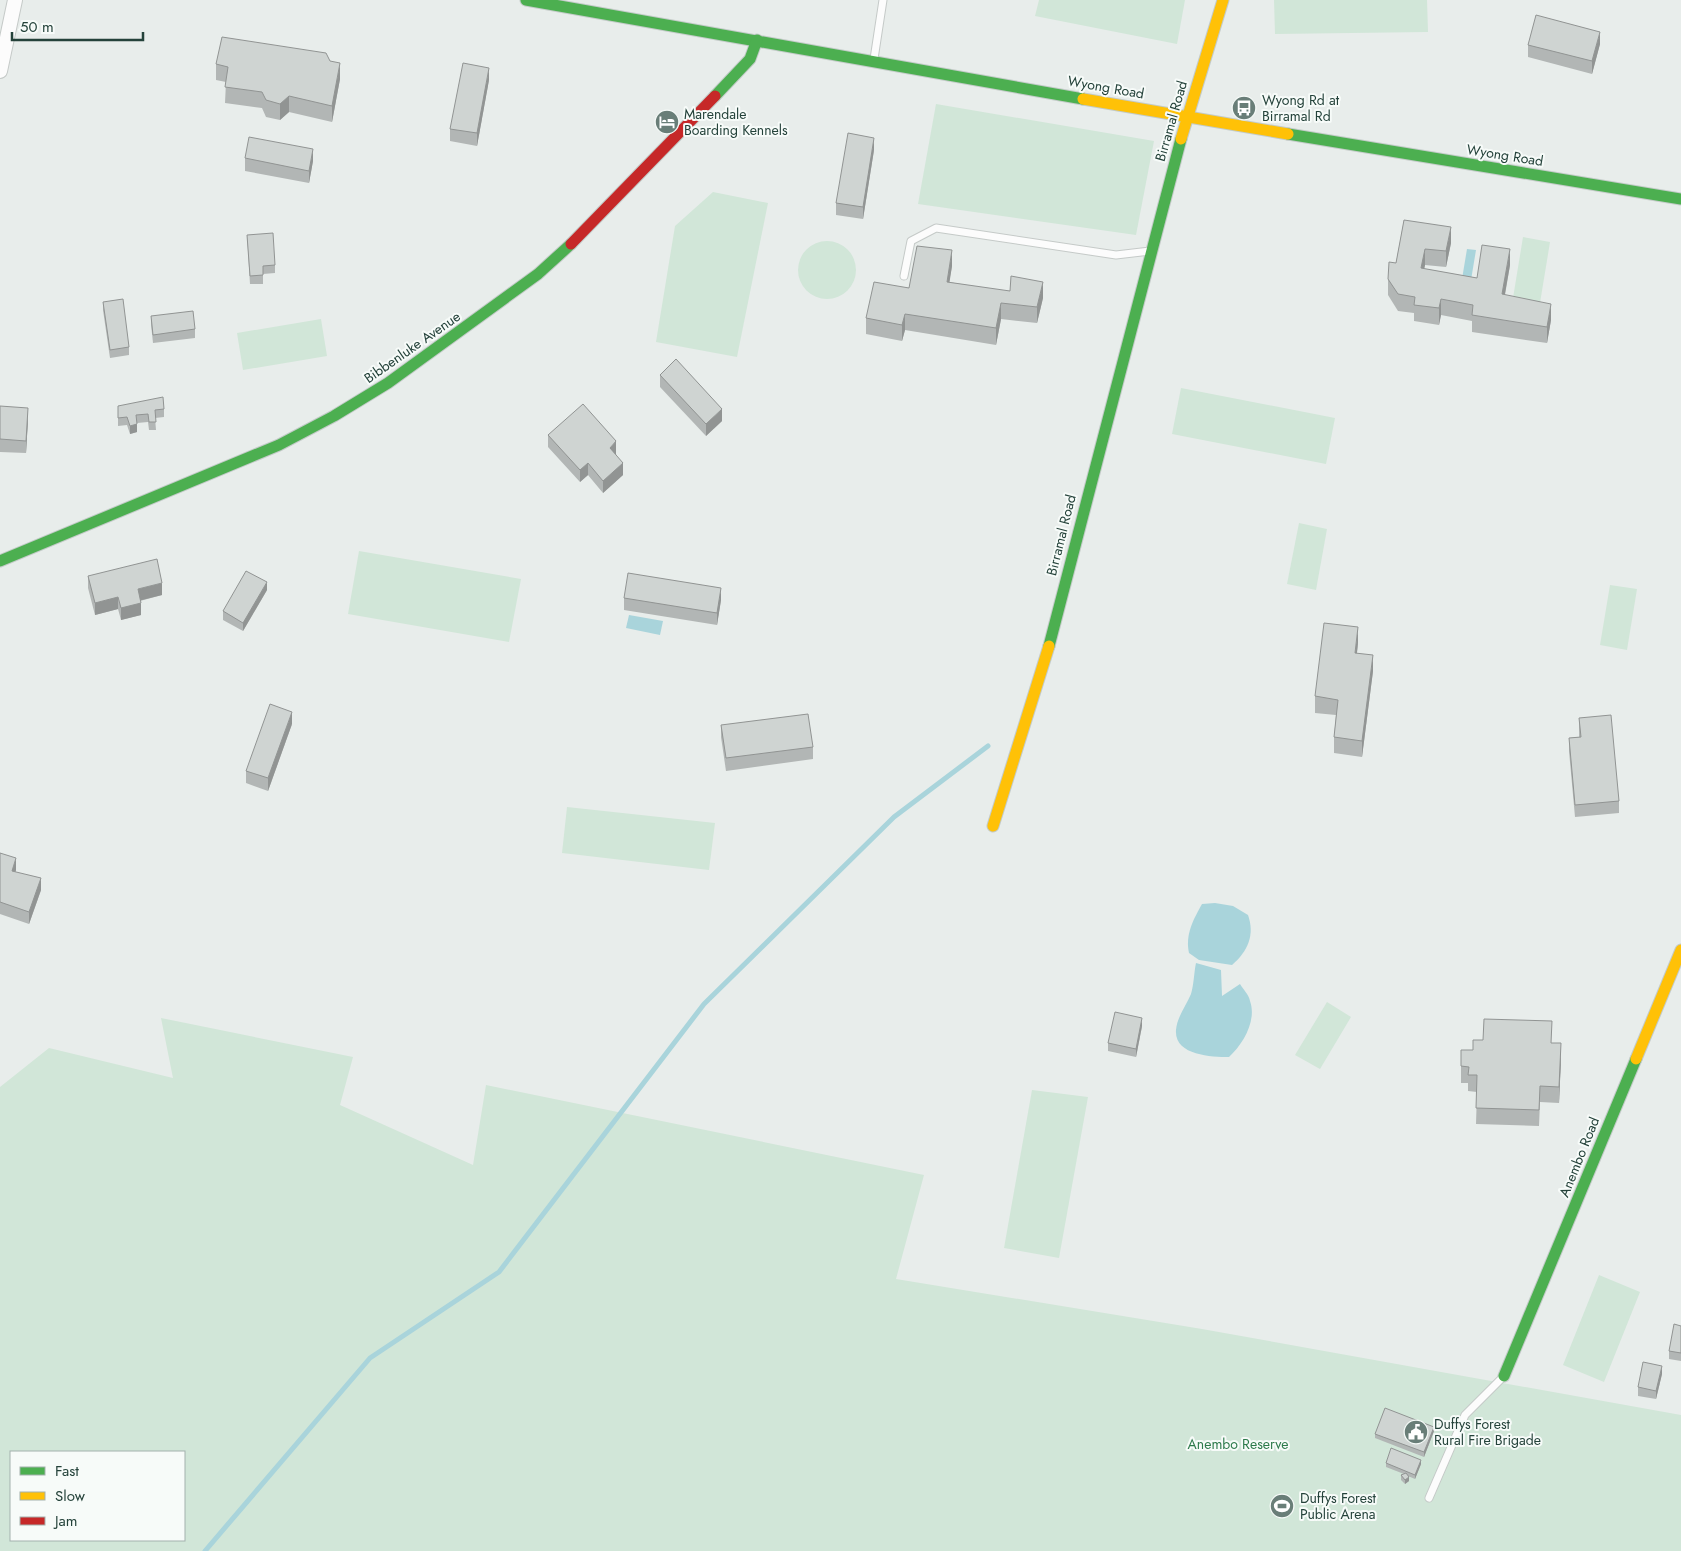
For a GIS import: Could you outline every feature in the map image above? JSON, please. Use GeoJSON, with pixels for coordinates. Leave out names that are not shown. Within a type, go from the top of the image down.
{"type":"FeatureCollection","features":[{"type":"Feature","properties":{"kind":"street"},"geometry":{"type":"LineString","coordinates":[[0,71],[15,0]]}},
{"type":"Feature","properties":{"kind":"street","name":"Wyong Road"},"geometry":{"type":"LineString","coordinates":[[526,0],[1187,117],[1681,199]]}},
{"type":"Feature","properties":{"kind":"street","name":"Birramal Road"},"geometry":{"type":"LineString","coordinates":[[993,826],[1048,650],[1187,117],[1223,0]]}},
{"type":"Feature","properties":{"kind":"street","name":"Bibbenluke Avenue"},"geometry":{"type":"LineString","coordinates":[[0,561],[279,445],[334,416],[388,383],[511,296],[575,240],[742,69],[750,59],[757,40]]}},
{"type":"Feature","properties":{"kind":"street","name":"Anembo Road"},"geometry":{"type":"LineString","coordinates":[[1504,1376],[1681,950]]}},
{"type":"Feature","properties":{"kind":"lane"},"geometry":{"type":"LineString","coordinates":[[874,61],[883,0]]}},
{"type":"Feature","properties":{"kind":"lane"},"geometry":{"type":"LineString","coordinates":[[904,276],[911,242],[936,228],[1116,254],[1151,251]]}},
{"type":"Feature","properties":{"kind":"lane"},"geometry":{"type":"LineString","coordinates":[[1429,1498],[1466,1415],[1504,1376]]}},
{"type":"Feature","properties":{"kind":"green space"},"geometry":{"type":"Polygon","coordinates":[[[1039,0],[1185,0],[1177,44],[1035,16],[1039,0]]]}},
{"type":"Feature","properties":{"kind":"green space"},"geometry":{"type":"Polygon","coordinates":[[[1274,0],[1427,0],[1428,32],[1275,34],[1274,0]]]}},
{"type":"Feature","properties":{"kind":"green space"},"geometry":{"type":"Polygon","coordinates":[[[936,104],[1154,141],[1136,235],[918,204],[936,104]]]}},
{"type":"Feature","properties":{"kind":"green space"},"geometry":{"type":"Polygon","coordinates":[[[713,192],[768,203],[737,357],[656,342],[675,226],[713,192]]]}},
{"type":"Feature","properties":{"kind":"green space"},"geometry":{"type":"Polygon","coordinates":[[[1523,237],[1550,242],[1540,303],[1513,298],[1523,237]]]}},
{"type":"Feature","properties":{"kind":"green space"},"geometry":{"type":"Polygon","coordinates":[[[827,241],[843,246],[851,254],[856,270],[851,286],[843,294],[827,299],[811,294],[803,286],[798,270],[803,254],[811,246],[827,241]]]}},
{"type":"Feature","properties":{"kind":"green space"},"geometry":{"type":"Polygon","coordinates":[[[321,319],[327,356],[243,370],[237,333],[321,319]]]}},
{"type":"Feature","properties":{"kind":"green space"},"geometry":{"type":"Polygon","coordinates":[[[1181,388],[1335,418],[1326,464],[1172,434],[1181,388]]]}},
{"type":"Feature","properties":{"kind":"green space"},"geometry":{"type":"Polygon","coordinates":[[[1299,523],[1327,529],[1316,590],[1287,584],[1299,523]]]}},
{"type":"Feature","properties":{"kind":"green space"},"geometry":{"type":"Polygon","coordinates":[[[359,551],[521,579],[509,642],[348,614],[359,551]]]}},
{"type":"Feature","properties":{"kind":"green space"},"geometry":{"type":"Polygon","coordinates":[[[1610,585],[1637,589],[1627,650],[1600,645],[1610,585]]]}},
{"type":"Feature","properties":{"kind":"green space"},"geometry":{"type":"Polygon","coordinates":[[[567,807],[715,823],[709,870],[562,853],[567,807]]]}},
{"type":"Feature","properties":{"kind":"green space"},"geometry":{"type":"Polygon","coordinates":[[[1327,1002],[1351,1017],[1320,1069],[1295,1055],[1327,1002]]]}},
{"type":"Feature","properties":{"kind":"green space","name":"Anembo Reserve"},"geometry":{"type":"Polygon","coordinates":[[[161,1018],[353,1057],[340,1105],[473,1165],[486,1085],[924,1175],[896,1279],[1202,1329],[1681,1415],[1681,1551],[0,1551],[0,1087],[49,1048],[173,1078],[161,1018]]]}},
{"type":"Feature","properties":{"kind":"green space"},"geometry":{"type":"Polygon","coordinates":[[[1032,1090],[1088,1097],[1059,1258],[1004,1248],[1032,1090]]]}},
{"type":"Feature","properties":{"kind":"green space"},"geometry":{"type":"Polygon","coordinates":[[[1599,1275],[1640,1292],[1604,1382],[1563,1365],[1599,1275]]]}},
{"type":"Feature","properties":{"kind":"water"},"geometry":{"type":"Polygon","coordinates":[[[1467,249],[1476,250],[1471,280],[1462,279],[1467,249]]]}},
{"type":"Feature","properties":{"kind":"water"},"geometry":{"type":"Polygon","coordinates":[[[629,615],[663,621],[660,635],[626,628],[629,615]]]}},
{"type":"Feature","properties":{"kind":"water"},"geometry":{"type":"Polygon","coordinates":[[[1215,903],[1233,906],[1248,915],[1250,922],[1249,942],[1238,960],[1232,965],[1199,960],[1189,953],[1189,934],[1202,904],[1215,903]]]}},
{"type":"Feature","properties":{"kind":"water"},"geometry":{"type":"Polygon","coordinates":[[[1196,963],[1221,970],[1222,996],[1240,984],[1249,999],[1252,1009],[1250,1024],[1244,1039],[1229,1057],[1195,1053],[1181,1045],[1177,1038],[1177,1025],[1191,994],[1196,963]]]}},
{"type":"Feature","properties":{"kind":"building"},"geometry":{"type":"Polygon","coordinates":[[[1536,15],[1600,32],[1592,61],[1528,45],[1536,15]]]}},
{"type":"Feature","properties":{"kind":"building"},"geometry":{"type":"Polygon","coordinates":[[[222,37],[326,53],[330,61],[340,63],[332,106],[289,96],[280,104],[266,100],[262,92],[225,87],[228,67],[216,64],[222,37]]]}},
{"type":"Feature","properties":{"kind":"building"},"geometry":{"type":"Polygon","coordinates":[[[463,63],[489,68],[477,133],[450,129],[463,63]]]}},
{"type":"Feature","properties":{"kind":"building"},"geometry":{"type":"Polygon","coordinates":[[[848,133],[874,138],[863,207],[836,203],[848,133]]]}},
{"type":"Feature","properties":{"kind":"building"},"geometry":{"type":"Polygon","coordinates":[[[249,137],[313,149],[309,171],[245,158],[249,137]]]}},
{"type":"Feature","properties":{"kind":"building"},"geometry":{"type":"Polygon","coordinates":[[[1404,220],[1451,227],[1446,251],[1425,249],[1421,268],[1477,278],[1482,245],[1510,249],[1502,294],[1551,304],[1547,327],[1472,315],[1473,305],[1441,299],[1439,308],[1414,305],[1415,297],[1398,294],[1388,279],[1389,262],[1396,263],[1404,220]]]}},
{"type":"Feature","properties":{"kind":"building"},"geometry":{"type":"Polygon","coordinates":[[[273,233],[275,265],[263,266],[263,275],[250,276],[247,235],[273,233]]]}},
{"type":"Feature","properties":{"kind":"building"},"geometry":{"type":"Polygon","coordinates":[[[917,246],[952,250],[947,282],[1010,291],[1011,276],[1043,282],[1037,307],[1001,303],[996,328],[905,314],[902,325],[866,318],[874,282],[909,288],[917,246]]]}},
{"type":"Feature","properties":{"kind":"building"},"geometry":{"type":"Polygon","coordinates":[[[123,299],[129,347],[110,350],[103,302],[123,299]]]}},
{"type":"Feature","properties":{"kind":"building"},"geometry":{"type":"Polygon","coordinates":[[[193,311],[195,329],[153,335],[151,316],[193,311]]]}},
{"type":"Feature","properties":{"kind":"building"},"geometry":{"type":"Polygon","coordinates":[[[676,359],[722,409],[706,424],[660,375],[676,359]]]}},
{"type":"Feature","properties":{"kind":"building"},"geometry":{"type":"Polygon","coordinates":[[[163,397],[164,409],[155,410],[156,422],[149,422],[148,414],[136,415],[137,424],[130,426],[127,417],[118,418],[118,406],[163,397]]]}},
{"type":"Feature","properties":{"kind":"building"},"geometry":{"type":"Polygon","coordinates":[[[583,404],[616,441],[610,448],[623,463],[603,481],[588,463],[580,470],[548,435],[583,404]]]}},
{"type":"Feature","properties":{"kind":"building"},"geometry":{"type":"Polygon","coordinates":[[[0,406],[28,408],[26,441],[0,439],[0,406]]]}},
{"type":"Feature","properties":{"kind":"building"},"geometry":{"type":"Polygon","coordinates":[[[157,559],[162,583],[138,589],[141,603],[121,608],[118,597],[95,603],[88,576],[157,559]]]}},
{"type":"Feature","properties":{"kind":"building"},"geometry":{"type":"Polygon","coordinates":[[[246,571],[267,582],[243,623],[223,611],[246,571]]]}},
{"type":"Feature","properties":{"kind":"building"},"geometry":{"type":"Polygon","coordinates":[[[628,573],[721,588],[717,613],[624,598],[628,573]]]}},
{"type":"Feature","properties":{"kind":"building"},"geometry":{"type":"Polygon","coordinates":[[[1324,623],[1358,627],[1355,653],[1373,655],[1362,741],[1334,737],[1338,700],[1315,696],[1324,623]]]}},
{"type":"Feature","properties":{"kind":"building"},"geometry":{"type":"Polygon","coordinates":[[[270,704],[292,712],[268,778],[246,771],[270,704]]]}},
{"type":"Feature","properties":{"kind":"building"},"geometry":{"type":"Polygon","coordinates":[[[808,714],[813,747],[726,758],[721,725],[808,714]]]}},
{"type":"Feature","properties":{"kind":"building"},"geometry":{"type":"Polygon","coordinates":[[[1611,715],[1619,801],[1575,805],[1569,738],[1581,737],[1579,718],[1611,715]]]}},
{"type":"Feature","properties":{"kind":"building"},"geometry":{"type":"Polygon","coordinates":[[[0,853],[16,858],[12,871],[41,878],[29,912],[0,902],[0,853]]]}},
{"type":"Feature","properties":{"kind":"building"},"geometry":{"type":"Polygon","coordinates":[[[1115,1012],[1142,1018],[1136,1049],[1108,1043],[1115,1012]]]}},
{"type":"Feature","properties":{"kind":"building"},"geometry":{"type":"Polygon","coordinates":[[[1484,1019],[1552,1021],[1551,1043],[1561,1043],[1559,1087],[1540,1086],[1539,1110],[1476,1108],[1477,1075],[1468,1075],[1469,1067],[1461,1066],[1461,1050],[1473,1050],[1473,1040],[1483,1040],[1484,1019]]]}},
{"type":"Feature","properties":{"kind":"building"},"geometry":{"type":"Polygon","coordinates":[[[1674,1324],[1681,1326],[1681,1353],[1669,1351],[1674,1324]]]}},
{"type":"Feature","properties":{"kind":"building"},"geometry":{"type":"Polygon","coordinates":[[[1643,1362],[1662,1366],[1656,1391],[1638,1387],[1643,1362]]]}},
{"type":"Feature","properties":{"kind":"building"},"geometry":{"type":"Polygon","coordinates":[[[1385,1408],[1434,1427],[1424,1452],[1375,1434],[1385,1408]]]}},
{"type":"Feature","properties":{"kind":"building"},"geometry":{"type":"Polygon","coordinates":[[[1391,1448],[1421,1460],[1415,1475],[1386,1463],[1391,1448]]]}},
{"type":"Feature","properties":{"kind":"building"},"geometry":{"type":"Polygon","coordinates":[[[1406,1473],[1409,1477],[1405,1480],[1401,1475],[1406,1473]]]}},
{"type":"Feature","properties":{"kind":"waterway"},"geometry":{"type":"LineString","coordinates":[[205,1551],[370,1358],[499,1272],[704,1004],[894,817],[988,746]]}},
{"type":"Feature","properties":{"kind":"traffic: fast"},"geometry":{"type":"LineString","coordinates":[[526,0],[1083,99]]}},
{"type":"Feature","properties":{"kind":"traffic: fast"},"geometry":{"type":"LineString","coordinates":[[715,96],[750,59],[757,40]]}},
{"type":"Feature","properties":{"kind":"traffic: fast"},"geometry":{"type":"LineString","coordinates":[[1288,134],[1681,199]]}},
{"type":"Feature","properties":{"kind":"traffic: fast"},"geometry":{"type":"LineString","coordinates":[[1049,646],[1181,139]]}},
{"type":"Feature","properties":{"kind":"traffic: fast"},"geometry":{"type":"LineString","coordinates":[[0,561],[279,445],[334,416],[388,383],[538,274],[571,244]]}},
{"type":"Feature","properties":{"kind":"traffic: fast"},"geometry":{"type":"LineString","coordinates":[[1504,1376],[1636,1059]]}},
{"type":"Feature","properties":{"kind":"traffic: slow"},"geometry":{"type":"LineString","coordinates":[[1181,139],[1223,0]]}},
{"type":"Feature","properties":{"kind":"traffic: slow"},"geometry":{"type":"LineString","coordinates":[[1083,99],[1288,134]]}},
{"type":"Feature","properties":{"kind":"traffic: slow"},"geometry":{"type":"LineString","coordinates":[[993,826],[1049,646]]}},
{"type":"Feature","properties":{"kind":"traffic: slow"},"geometry":{"type":"LineString","coordinates":[[1636,1059],[1681,950]]}},
{"type":"Feature","properties":{"kind":"traffic: jam"},"geometry":{"type":"LineString","coordinates":[[571,244],[715,96]]}},
{"type":"Feature","properties":{"kind":"place","name":"Wyong Rd at Birramal Rd"},"geometry":{"type":"Point","coordinates":[1244,108]}},
{"type":"Feature","properties":{"kind":"place","name":"Marendale Boarding Kennels"},"geometry":{"type":"Point","coordinates":[667,122]}},
{"type":"Feature","properties":{"kind":"place","name":"Duffys Forest Rural Fire Brigade"},"geometry":{"type":"Point","coordinates":[1416,1432]}},
{"type":"Feature","properties":{"kind":"place","name":"Duffys Forest Public Arena"},"geometry":{"type":"Point","coordinates":[1282,1506]}}]}
